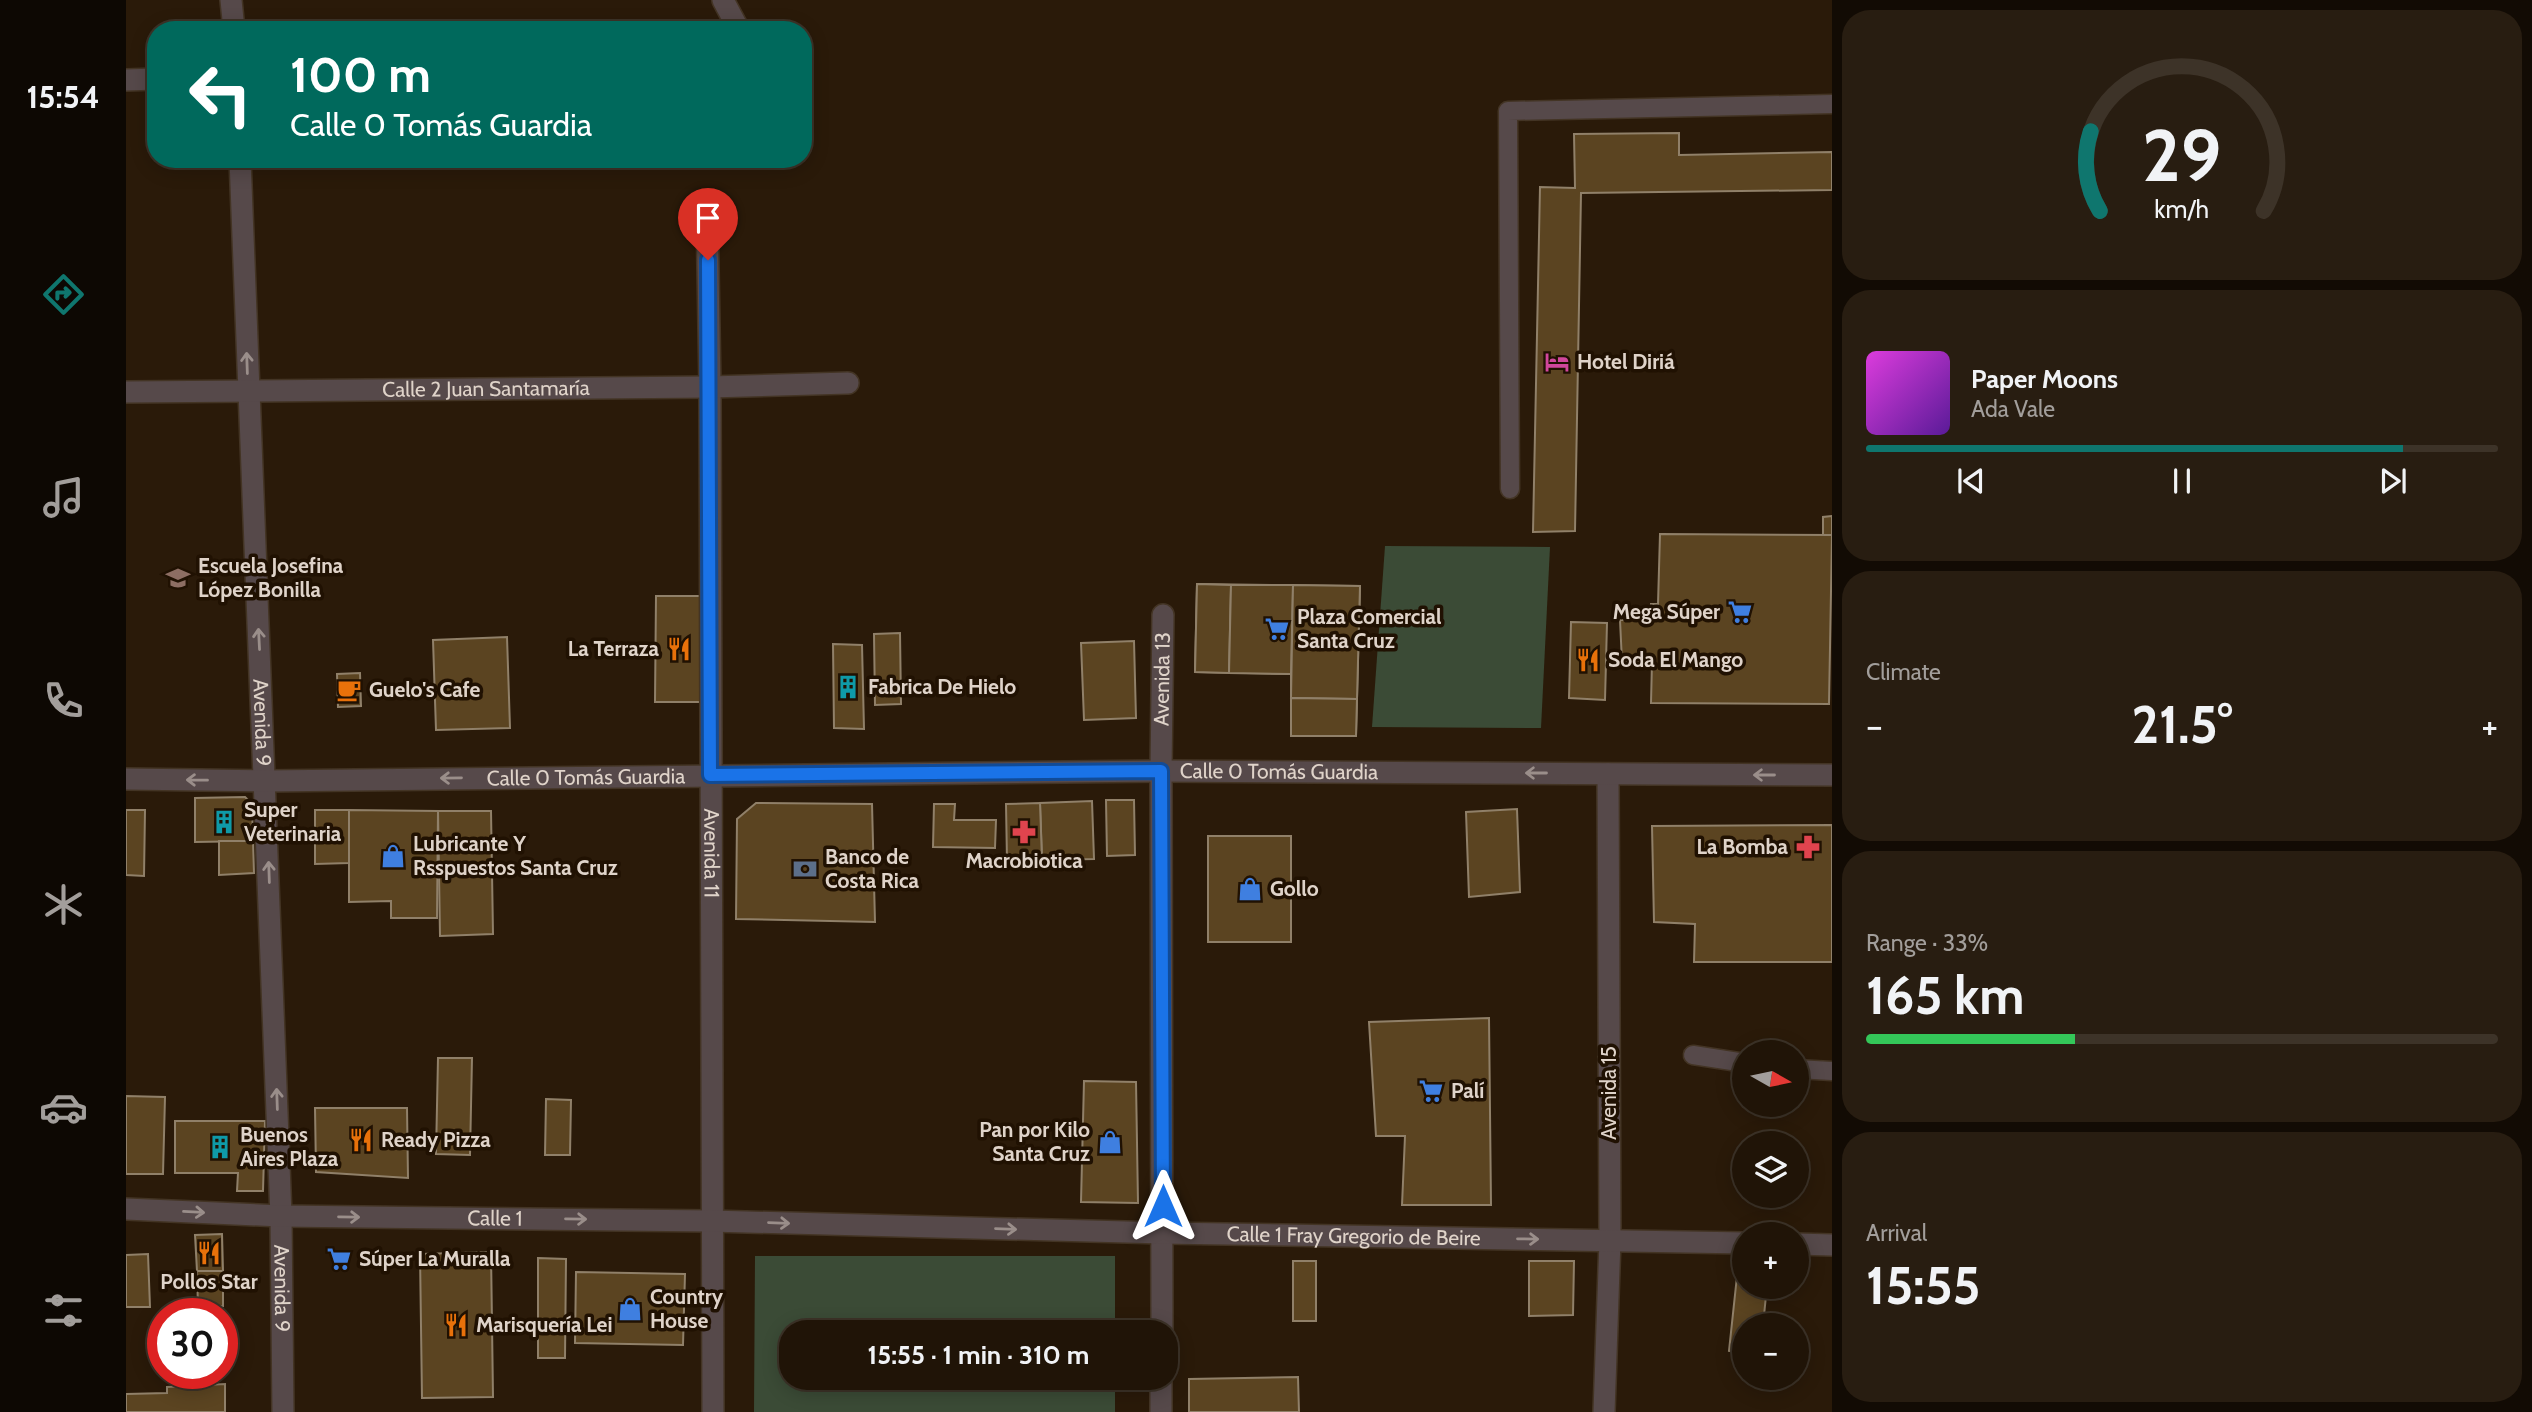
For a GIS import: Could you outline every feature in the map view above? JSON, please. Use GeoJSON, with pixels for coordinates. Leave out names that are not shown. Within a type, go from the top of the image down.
{"type":"FeatureCollection","features":[{"type":"Feature","properties":{"kind":"street"},"geometry":{"type":"LineString","coordinates":[[231,0],[233,21]]}},
{"type":"Feature","properties":{"kind":"street"},"geometry":{"type":"LineString","coordinates":[[723,0],[734,21]]}},
{"type":"Feature","properties":{"kind":"street"},"geometry":{"type":"LineString","coordinates":[[126,80],[147,79]]}},
{"type":"Feature","properties":{"kind":"street","name":"Avenida 9"},"geometry":{"type":"LineString","coordinates":[[240,168],[281,1216],[283,1412]]}},
{"type":"Feature","properties":{"kind":"street","name":"Avenida 11"},"geometry":{"type":"LineString","coordinates":[[707,209],[710,387],[713,1412]]}},
{"type":"Feature","properties":{"kind":"street","name":"Calle 2 Juan Santamaría"},"geometry":{"type":"LineString","coordinates":[[126,392],[710,387],[848,383]]}},
{"type":"Feature","properties":{"kind":"street","name":"Avenida 13"},"geometry":{"type":"LineString","coordinates":[[1161,1320],[1163,615]]}},
{"type":"Feature","properties":{"kind":"street","name":"Calle 0 Tomás Guardia"},"geometry":{"type":"LineString","coordinates":[[126,779],[266,781],[1161,771],[1832,775]]}},
{"type":"Feature","properties":{"kind":"street","name":"Avenida 15"},"geometry":{"type":"LineString","coordinates":[[1604,1412],[1610,1240],[1608,774]]}},
{"type":"Feature","properties":{"kind":"street","name":"Calle 1"},"geometry":{"type":"LineString","coordinates":[[126,1209],[281,1216],[711,1221]]}},
{"type":"Feature","properties":{"kind":"street","name":"Calle 1 Fray Gregorio de Beire"},"geometry":{"type":"LineString","coordinates":[[711,1221],[1163,1233],[1732,1243]]}},
{"type":"Feature","properties":{"kind":"street"},"geometry":{"type":"LineString","coordinates":[[1809,1244],[1832,1245]]}},
{"type":"Feature","properties":{"kind":"street"},"geometry":{"type":"LineString","coordinates":[[1161,1390],[1161,1412]]}},
{"type":"Feature","properties":{"kind":"lane"},"geometry":{"type":"LineString","coordinates":[[1510,489],[1507,111],[1832,104]]}},
{"type":"Feature","properties":{"kind":"lane"},"geometry":{"type":"LineString","coordinates":[[1693,1055],[1732,1061]]}},
{"type":"Feature","properties":{"kind":"lane"},"geometry":{"type":"LineString","coordinates":[[1810,1070],[1832,1071]]}},
{"type":"Feature","properties":{"kind":"green space"},"geometry":{"type":"Polygon","coordinates":[[[1385,546],[1550,547],[1541,728],[1372,727],[1385,546]]]}},
{"type":"Feature","properties":{"kind":"green space"},"geometry":{"type":"Polygon","coordinates":[[[755,1256],[1115,1256],[1115,1320],[779,1320],[779,1390],[1115,1390],[1115,1412],[754,1412],[755,1256]]]}},
{"type":"Feature","properties":{"kind":"building","name":"Hotel Diriá"},"geometry":{"type":"Polygon","coordinates":[[[1679,133],[1679,155],[1832,152],[1832,190],[1581,193],[1575,531],[1533,532],[1540,187],[1575,188],[1574,134],[1679,133]]]}},
{"type":"Feature","properties":{"kind":"building"},"geometry":{"type":"Polygon","coordinates":[[[1832,516],[1832,535],[1823,535],[1823,517],[1832,516]]]}},
{"type":"Feature","properties":{"kind":"building","name":"Mega Súper"},"geometry":{"type":"Polygon","coordinates":[[[1660,534],[1832,535],[1829,704],[1651,703],[1652,662],[1622,662],[1620,620],[1650,620],[1651,604],[1658,604],[1660,534]]]}},
{"type":"Feature","properties":{"kind":"building","name":"Plaza Comercial Santa Cruz"},"geometry":{"type":"Polygon","coordinates":[[[1197,584],[1360,586],[1356,736],[1291,736],[1291,674],[1195,672],[1197,584]]]}},
{"type":"Feature","properties":{"kind":"building"},"geometry":{"type":"Polygon","coordinates":[[[1197,584],[1231,585],[1229,673],[1195,672],[1197,584]]]}},
{"type":"Feature","properties":{"kind":"building"},"geometry":{"type":"Polygon","coordinates":[[[1231,585],[1293,585],[1291,674],[1229,673],[1231,585]]]}},
{"type":"Feature","properties":{"kind":"building"},"geometry":{"type":"Polygon","coordinates":[[[1293,585],[1360,586],[1357,699],[1291,698],[1293,585]]]}},
{"type":"Feature","properties":{"kind":"building","name":"La Terraza"},"geometry":{"type":"Polygon","coordinates":[[[656,596],[703,596],[702,702],[655,702],[656,596]]]}},
{"type":"Feature","properties":{"kind":"building","name":"Soda El Mango"},"geometry":{"type":"Polygon","coordinates":[[[1571,622],[1607,623],[1605,700],[1569,698],[1571,622]]]}},
{"type":"Feature","properties":{"kind":"building"},"geometry":{"type":"Polygon","coordinates":[[[900,633],[901,704],[875,705],[874,634],[900,633]]]}},
{"type":"Feature","properties":{"kind":"building"},"geometry":{"type":"Polygon","coordinates":[[[507,637],[510,728],[436,730],[433,640],[507,637]]]}},
{"type":"Feature","properties":{"kind":"building"},"geometry":{"type":"Polygon","coordinates":[[[1134,641],[1136,718],[1084,720],[1081,643],[1134,641]]]}},
{"type":"Feature","properties":{"kind":"building","name":"Fabrica De Hielo"},"geometry":{"type":"Polygon","coordinates":[[[833,644],[862,645],[864,729],[834,728],[833,644]]]}},
{"type":"Feature","properties":{"kind":"building","name":"Guelo's Cafe"},"geometry":{"type":"Polygon","coordinates":[[[360,673],[361,706],[338,707],[337,674],[360,673]]]}},
{"type":"Feature","properties":{"kind":"building"},"geometry":{"type":"Polygon","coordinates":[[[1291,698],[1357,699],[1356,736],[1291,736],[1291,698]]]}},
{"type":"Feature","properties":{"kind":"building","name":"Super Veterinaria"},"geometry":{"type":"Polygon","coordinates":[[[245,797],[252,804],[253,841],[195,842],[195,798],[245,797]]]}},
{"type":"Feature","properties":{"kind":"building"},"geometry":{"type":"Polygon","coordinates":[[[1106,800],[1134,800],[1135,855],[1107,856],[1106,800]]]}},
{"type":"Feature","properties":{"kind":"building"},"geometry":{"type":"Polygon","coordinates":[[[1092,801],[1094,859],[1042,860],[1040,803],[1092,801]]]}},
{"type":"Feature","properties":{"kind":"building","name":"Banco de Costa Rica"},"geometry":{"type":"Polygon","coordinates":[[[756,803],[872,804],[875,922],[736,919],[737,819],[756,803]]]}},
{"type":"Feature","properties":{"kind":"building","name":"Macrobiotica"},"geometry":{"type":"Polygon","coordinates":[[[1040,803],[1042,860],[1007,861],[1006,804],[1040,803]]]}},
{"type":"Feature","properties":{"kind":"building"},"geometry":{"type":"Polygon","coordinates":[[[934,804],[955,804],[954,820],[996,820],[995,848],[933,847],[934,804]]]}},
{"type":"Feature","properties":{"kind":"building"},"geometry":{"type":"Polygon","coordinates":[[[1517,809],[1520,892],[1469,897],[1466,812],[1517,809]]]}},
{"type":"Feature","properties":{"kind":"building"},"geometry":{"type":"Polygon","coordinates":[[[126,810],[145,810],[144,876],[126,875],[126,810]]]}},
{"type":"Feature","properties":{"kind":"building"},"geometry":{"type":"Polygon","coordinates":[[[315,810],[349,810],[349,863],[315,864],[315,810]]]}},
{"type":"Feature","properties":{"kind":"building","name":"Lubricante Y Rsspuestos Santa Cruz"},"geometry":{"type":"Polygon","coordinates":[[[349,810],[438,811],[437,918],[391,918],[391,901],[349,902],[349,810]]]}},
{"type":"Feature","properties":{"kind":"building"},"geometry":{"type":"Polygon","coordinates":[[[438,811],[491,811],[493,934],[440,936],[438,811]]]}},
{"type":"Feature","properties":{"kind":"building"},"geometry":{"type":"Polygon","coordinates":[[[1832,825],[1832,962],[1694,962],[1695,924],[1654,922],[1652,826],[1832,825]]]}},
{"type":"Feature","properties":{"kind":"building","name":"Gollo"},"geometry":{"type":"Polygon","coordinates":[[[1208,836],[1291,836],[1291,942],[1208,942],[1208,836]]]}},
{"type":"Feature","properties":{"kind":"building"},"geometry":{"type":"Polygon","coordinates":[[[219,841],[253,841],[254,873],[219,875],[219,841]]]}},
{"type":"Feature","properties":{"kind":"building","name":"Palí"},"geometry":{"type":"Polygon","coordinates":[[[1489,1018],[1491,1205],[1402,1205],[1405,1136],[1376,1136],[1369,1022],[1489,1018]]]}},
{"type":"Feature","properties":{"kind":"building"},"geometry":{"type":"Polygon","coordinates":[[[438,1058],[472,1058],[470,1155],[436,1154],[438,1058]]]}},
{"type":"Feature","properties":{"kind":"building","name":"Pan por Kilo Santa Cruz"},"geometry":{"type":"Polygon","coordinates":[[[1084,1081],[1136,1082],[1138,1203],[1081,1202],[1084,1081]]]}},
{"type":"Feature","properties":{"kind":"building"},"geometry":{"type":"Polygon","coordinates":[[[126,1096],[165,1097],[163,1174],[126,1174],[126,1096]]]}},
{"type":"Feature","properties":{"kind":"building"},"geometry":{"type":"Polygon","coordinates":[[[546,1099],[571,1100],[570,1155],[545,1155],[546,1099]]]}},
{"type":"Feature","properties":{"kind":"building","name":"Ready Pizza"},"geometry":{"type":"Polygon","coordinates":[[[315,1108],[407,1108],[408,1178],[316,1172],[315,1108]]]}},
{"type":"Feature","properties":{"kind":"building","name":"Buenos Aires Plaza"},"geometry":{"type":"Polygon","coordinates":[[[175,1121],[265,1121],[263,1191],[237,1191],[238,1173],[175,1173],[175,1121]]]}},
{"type":"Feature","properties":{"kind":"building","name":"Pollos Star"},"geometry":{"type":"Polygon","coordinates":[[[222,1234],[223,1271],[197,1271],[195,1235],[222,1234]]]}},
{"type":"Feature","properties":{"kind":"building","name":"Marisquería Lei"},"geometry":{"type":"Polygon","coordinates":[[[491,1252],[493,1397],[422,1398],[420,1254],[491,1252]]]}},
{"type":"Feature","properties":{"kind":"building"},"geometry":{"type":"Polygon","coordinates":[[[148,1254],[150,1298],[147,1298],[147,1307],[126,1307],[126,1255],[148,1254]]]}},
{"type":"Feature","properties":{"kind":"building"},"geometry":{"type":"Polygon","coordinates":[[[538,1258],[566,1259],[565,1358],[538,1358],[538,1258]]]}},
{"type":"Feature","properties":{"kind":"building"},"geometry":{"type":"Polygon","coordinates":[[[1293,1261],[1316,1261],[1316,1321],[1293,1321],[1293,1261]]]}},
{"type":"Feature","properties":{"kind":"building"},"geometry":{"type":"Polygon","coordinates":[[[1529,1261],[1574,1261],[1573,1315],[1529,1316],[1529,1261]]]}},
{"type":"Feature","properties":{"kind":"building"},"geometry":{"type":"Polygon","coordinates":[[[197,1271],[223,1271],[223,1298],[198,1298],[197,1271]]]}},
{"type":"Feature","properties":{"kind":"building","name":"Country House"},"geometry":{"type":"Polygon","coordinates":[[[576,1272],[685,1274],[683,1345],[575,1343],[576,1272]]]}},
{"type":"Feature","properties":{"kind":"building"},"geometry":{"type":"Polygon","coordinates":[[[1735,1299],[1766,1299],[1764,1313],[1733,1313],[1735,1299]]]}},
{"type":"Feature","properties":{"kind":"building"},"geometry":{"type":"Polygon","coordinates":[[[1732,1323],[1732,1351],[1729,1351],[1732,1323]]]}},
{"type":"Feature","properties":{"kind":"building"},"geometry":{"type":"Polygon","coordinates":[[[1298,1377],[1299,1412],[1189,1412],[1189,1379],[1298,1377]]]}},
{"type":"Feature","properties":{"kind":"building"},"geometry":{"type":"Polygon","coordinates":[[[167,1389],[225,1389],[225,1412],[126,1412],[126,1394],[167,1393],[167,1389]]]}},
{"type":"Feature","properties":{"kind":"place","name":"Hotel Diriá"},"geometry":{"type":"Point","coordinates":[1557,362]}},
{"type":"Feature","properties":{"kind":"place","name":"Escuela Josefina López Bonilla"},"geometry":{"type":"Point","coordinates":[178,578]}},
{"type":"Feature","properties":{"kind":"place","name":"Mega Súper"},"geometry":{"type":"Point","coordinates":[1740,612]}},
{"type":"Feature","properties":{"kind":"place","name":"Plaza Comercial Santa Cruz"},"geometry":{"type":"Point","coordinates":[1277,629]}},
{"type":"Feature","properties":{"kind":"place","name":"La Terraza"},"geometry":{"type":"Point","coordinates":[679,649]}},
{"type":"Feature","properties":{"kind":"place","name":"Soda El Mango"},"geometry":{"type":"Point","coordinates":[1588,660]}},
{"type":"Feature","properties":{"kind":"place","name":"Fabrica De Hielo"},"geometry":{"type":"Point","coordinates":[848,687]}},
{"type":"Feature","properties":{"kind":"place","name":"Guelo's Cafe"},"geometry":{"type":"Point","coordinates":[349,690]}},
{"type":"Feature","properties":{"kind":"place","name":"Super Veterinaria"},"geometry":{"type":"Point","coordinates":[224,822]}},
{"type":"Feature","properties":{"kind":"place","name":"Macrobiotica"},"geometry":{"type":"Point","coordinates":[1024,832]}},
{"type":"Feature","properties":{"kind":"place","name":"La Bomba"},"geometry":{"type":"Point","coordinates":[1808,847]}},
{"type":"Feature","properties":{"kind":"place","name":"Lubricante Y Rsspuestos Santa Cruz"},"geometry":{"type":"Point","coordinates":[393,856]}},
{"type":"Feature","properties":{"kind":"place","name":"Banco de Costa Rica"},"geometry":{"type":"Point","coordinates":[805,869]}},
{"type":"Feature","properties":{"kind":"place","name":"Gollo"},"geometry":{"type":"Point","coordinates":[1250,889]}},
{"type":"Feature","properties":{"kind":"place","name":"Palí"},"geometry":{"type":"Point","coordinates":[1431,1091]}},
{"type":"Feature","properties":{"kind":"place","name":"Ready Pizza"},"geometry":{"type":"Point","coordinates":[361,1140]}},
{"type":"Feature","properties":{"kind":"place","name":"Pan por Kilo Santa Cruz"},"geometry":{"type":"Point","coordinates":[1110,1142]}},
{"type":"Feature","properties":{"kind":"place","name":"Buenos Aires Plaza"},"geometry":{"type":"Point","coordinates":[220,1147]}},
{"type":"Feature","properties":{"kind":"place","name":"Pollos Star"},"geometry":{"type":"Point","coordinates":[209,1253]}},
{"type":"Feature","properties":{"kind":"place","name":"Súper La Muralla"},"geometry":{"type":"Point","coordinates":[339,1259]}},
{"type":"Feature","properties":{"kind":"place","name":"Country House"},"geometry":{"type":"Point","coordinates":[630,1309]}},
{"type":"Feature","properties":{"kind":"place","name":"Marisquería Lei"},"geometry":{"type":"Point","coordinates":[456,1325]}},
{"type":"Feature","properties":{"kind":"route"},"geometry":{"type":"LineString","coordinates":[[708,260],[710,775],[1161,771],[1163,1206]]}}]}
